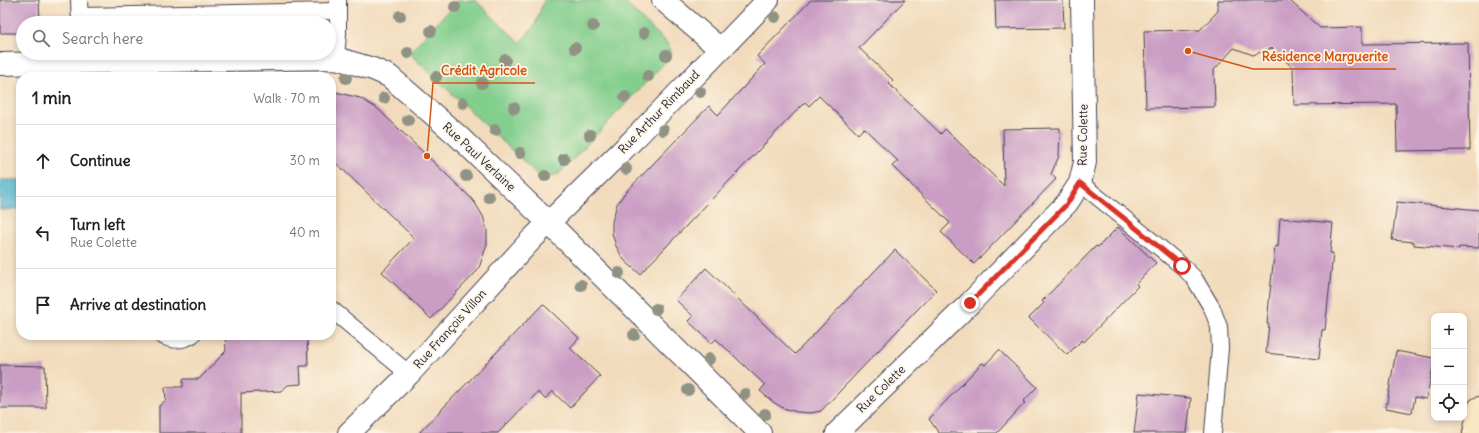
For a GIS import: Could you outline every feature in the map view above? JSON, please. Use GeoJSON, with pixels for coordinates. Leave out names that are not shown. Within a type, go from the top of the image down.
{"type":"FeatureCollection","features":[{"type":"Feature","properties":{"kind":"main road"},"geometry":{"type":"LineString","coordinates":[[1474,433],[1479,408]]}},
{"type":"Feature","properties":{"kind":"street"},"geometry":{"type":"LineString","coordinates":[[663,0],[720,49]]}},
{"type":"Feature","properties":{"kind":"street","name":"Rue Arthur Rimbaud"},"geometry":{"type":"LineString","coordinates":[[549,223],[635,138],[768,0]]}},
{"type":"Feature","properties":{"kind":"street","name":"Rue Colette"},"geometry":{"type":"LineString","coordinates":[[837,433],[970,303],[1067,204],[1080,183],[1085,162],[1082,0]]}},
{"type":"Feature","properties":{"kind":"street","name":"Rue Paul Verlaine"},"geometry":{"type":"LineString","coordinates":[[336,58],[373,69],[389,76],[458,136],[549,223],[760,433]]}},
{"type":"Feature","properties":{"kind":"street","name":"Rue Paul Verlaine"},"geometry":{"type":"LineString","coordinates":[[0,64],[80,64],[251,60]]}},
{"type":"Feature","properties":{"kind":"street","name":"Rue François Villon"},"geometry":{"type":"LineString","coordinates":[[349,433],[409,374],[549,223]]}},
{"type":"Feature","properties":{"kind":"lane"},"geometry":{"type":"LineString","coordinates":[[79,0],[80,16]]}},
{"type":"Feature","properties":{"kind":"lane"},"geometry":{"type":"LineString","coordinates":[[149,16],[338,5],[336,58]]}},
{"type":"Feature","properties":{"kind":"lane"},"geometry":{"type":"LineString","coordinates":[[1080,183],[1182,266],[1194,278],[1212,308],[1219,327],[1220,348],[1213,433]]}},
{"type":"Feature","properties":{"kind":"lane"},"geometry":{"type":"LineString","coordinates":[[336,313],[409,374]]}},
{"type":"Feature","properties":{"kind":"green space"},"geometry":{"type":"Polygon","coordinates":[[[458,0],[475,0],[520,43],[535,25],[544,0],[622,0],[668,44],[670,51],[669,58],[560,173],[551,177],[541,176],[538,175],[409,53],[458,0]]]}},
{"type":"Feature","properties":{"kind":"water"},"geometry":{"type":"Polygon","coordinates":[[[0,180],[16,180],[16,209],[0,210],[0,180]]]}},
{"type":"Feature","properties":{"kind":"building"},"geometry":{"type":"Polygon","coordinates":[[[0,0],[39,0],[40,16],[16,16],[16,33],[0,33],[0,0]]]}},
{"type":"Feature","properties":{"kind":"building"},"geometry":{"type":"Polygon","coordinates":[[[811,0],[905,0],[859,48],[893,80],[889,84],[941,134],[945,129],[1004,186],[1003,129],[1060,128],[1059,156],[1051,174],[1056,179],[974,264],[941,232],[950,223],[892,166],[898,161],[864,128],[858,134],[819,96],[809,106],[805,102],[640,274],[624,260],[616,246],[612,233],[612,222],[617,204],[624,194],[709,106],[718,115],[765,64],[757,56],[811,0]]]}},
{"type":"Feature","properties":{"kind":"building"},"geometry":{"type":"Polygon","coordinates":[[[995,0],[1063,0],[1064,28],[996,29],[995,0]]]}},
{"type":"Feature","properties":{"kind":"building"},"geometry":{"type":"Polygon","coordinates":[[[1218,0],[1289,0],[1320,28],[1362,27],[1362,44],[1468,43],[1470,150],[1397,151],[1396,104],[1294,105],[1293,68],[1272,48],[1253,55],[1234,48],[1214,70],[1215,107],[1146,108],[1144,31],[1200,30],[1218,11],[1218,0]]]}},
{"type":"Feature","properties":{"kind":"building"},"geometry":{"type":"Polygon","coordinates":[[[336,92],[360,98],[378,109],[469,196],[483,216],[487,230],[487,244],[477,271],[431,319],[382,272],[414,238],[336,163],[336,92]]]}},
{"type":"Feature","properties":{"kind":"building"},"geometry":{"type":"Polygon","coordinates":[[[1397,202],[1479,210],[1479,248],[1459,247],[1459,249],[1414,245],[1414,242],[1392,240],[1397,202]]]}},
{"type":"Feature","properties":{"kind":"building"},"geometry":{"type":"Polygon","coordinates":[[[1280,218],[1333,223],[1330,253],[1333,253],[1325,330],[1322,330],[1319,359],[1266,353],[1270,292],[1275,246],[1278,247],[1280,218]]]}},
{"type":"Feature","properties":{"kind":"building"},"geometry":{"type":"Polygon","coordinates":[[[1118,227],[1156,263],[1136,284],[1138,286],[1084,342],[1082,340],[1067,355],[1029,318],[1044,303],[1042,301],[1096,246],[1098,247],[1118,227]]]}},
{"type":"Feature","properties":{"kind":"building"},"geometry":{"type":"Polygon","coordinates":[[[895,250],[936,290],[821,411],[811,413],[797,412],[783,408],[773,402],[760,391],[765,385],[716,339],[712,343],[688,321],[693,316],[676,300],[706,268],[795,354],[895,250]]]}},
{"type":"Feature","properties":{"kind":"building"},"geometry":{"type":"Polygon","coordinates":[[[543,304],[579,338],[570,348],[600,376],[570,408],[552,391],[545,399],[538,392],[498,433],[419,433],[543,304]]]}},
{"type":"Feature","properties":{"kind":"building"},"geometry":{"type":"Polygon","coordinates":[[[225,340],[307,340],[308,366],[300,366],[301,384],[288,385],[281,391],[241,393],[241,433],[159,433],[159,406],[166,400],[165,387],[183,387],[183,379],[199,379],[226,351],[225,340]]]}},
{"type":"Feature","properties":{"kind":"building"},"geometry":{"type":"Polygon","coordinates":[[[999,350],[1037,387],[1023,402],[1025,403],[997,433],[939,433],[929,419],[982,363],[985,365],[999,350]]]}},
{"type":"Feature","properties":{"kind":"building"},"geometry":{"type":"Polygon","coordinates":[[[1396,351],[1431,357],[1431,376],[1426,399],[1415,397],[1412,413],[1386,408],[1396,351]]]}},
{"type":"Feature","properties":{"kind":"building"},"geometry":{"type":"Polygon","coordinates":[[[0,365],[45,366],[46,408],[0,408],[0,365]]]}},
{"type":"Feature","properties":{"kind":"building"},"geometry":{"type":"Polygon","coordinates":[[[1139,393],[1191,398],[1187,433],[1134,433],[1139,393]]]}},
{"type":"Feature","properties":{"kind":"place","name":"Résidence Marguerite"},"geometry":{"type":"Point","coordinates":[1188,51]}},
{"type":"Feature","properties":{"kind":"place","name":"Crédit Agricole"},"geometry":{"type":"Point","coordinates":[427,156]}},
{"type":"Feature","properties":{"kind":"route"},"geometry":{"type":"LineString","coordinates":[[970,303],[1067,204],[1080,183],[1182,266]]}}]}
